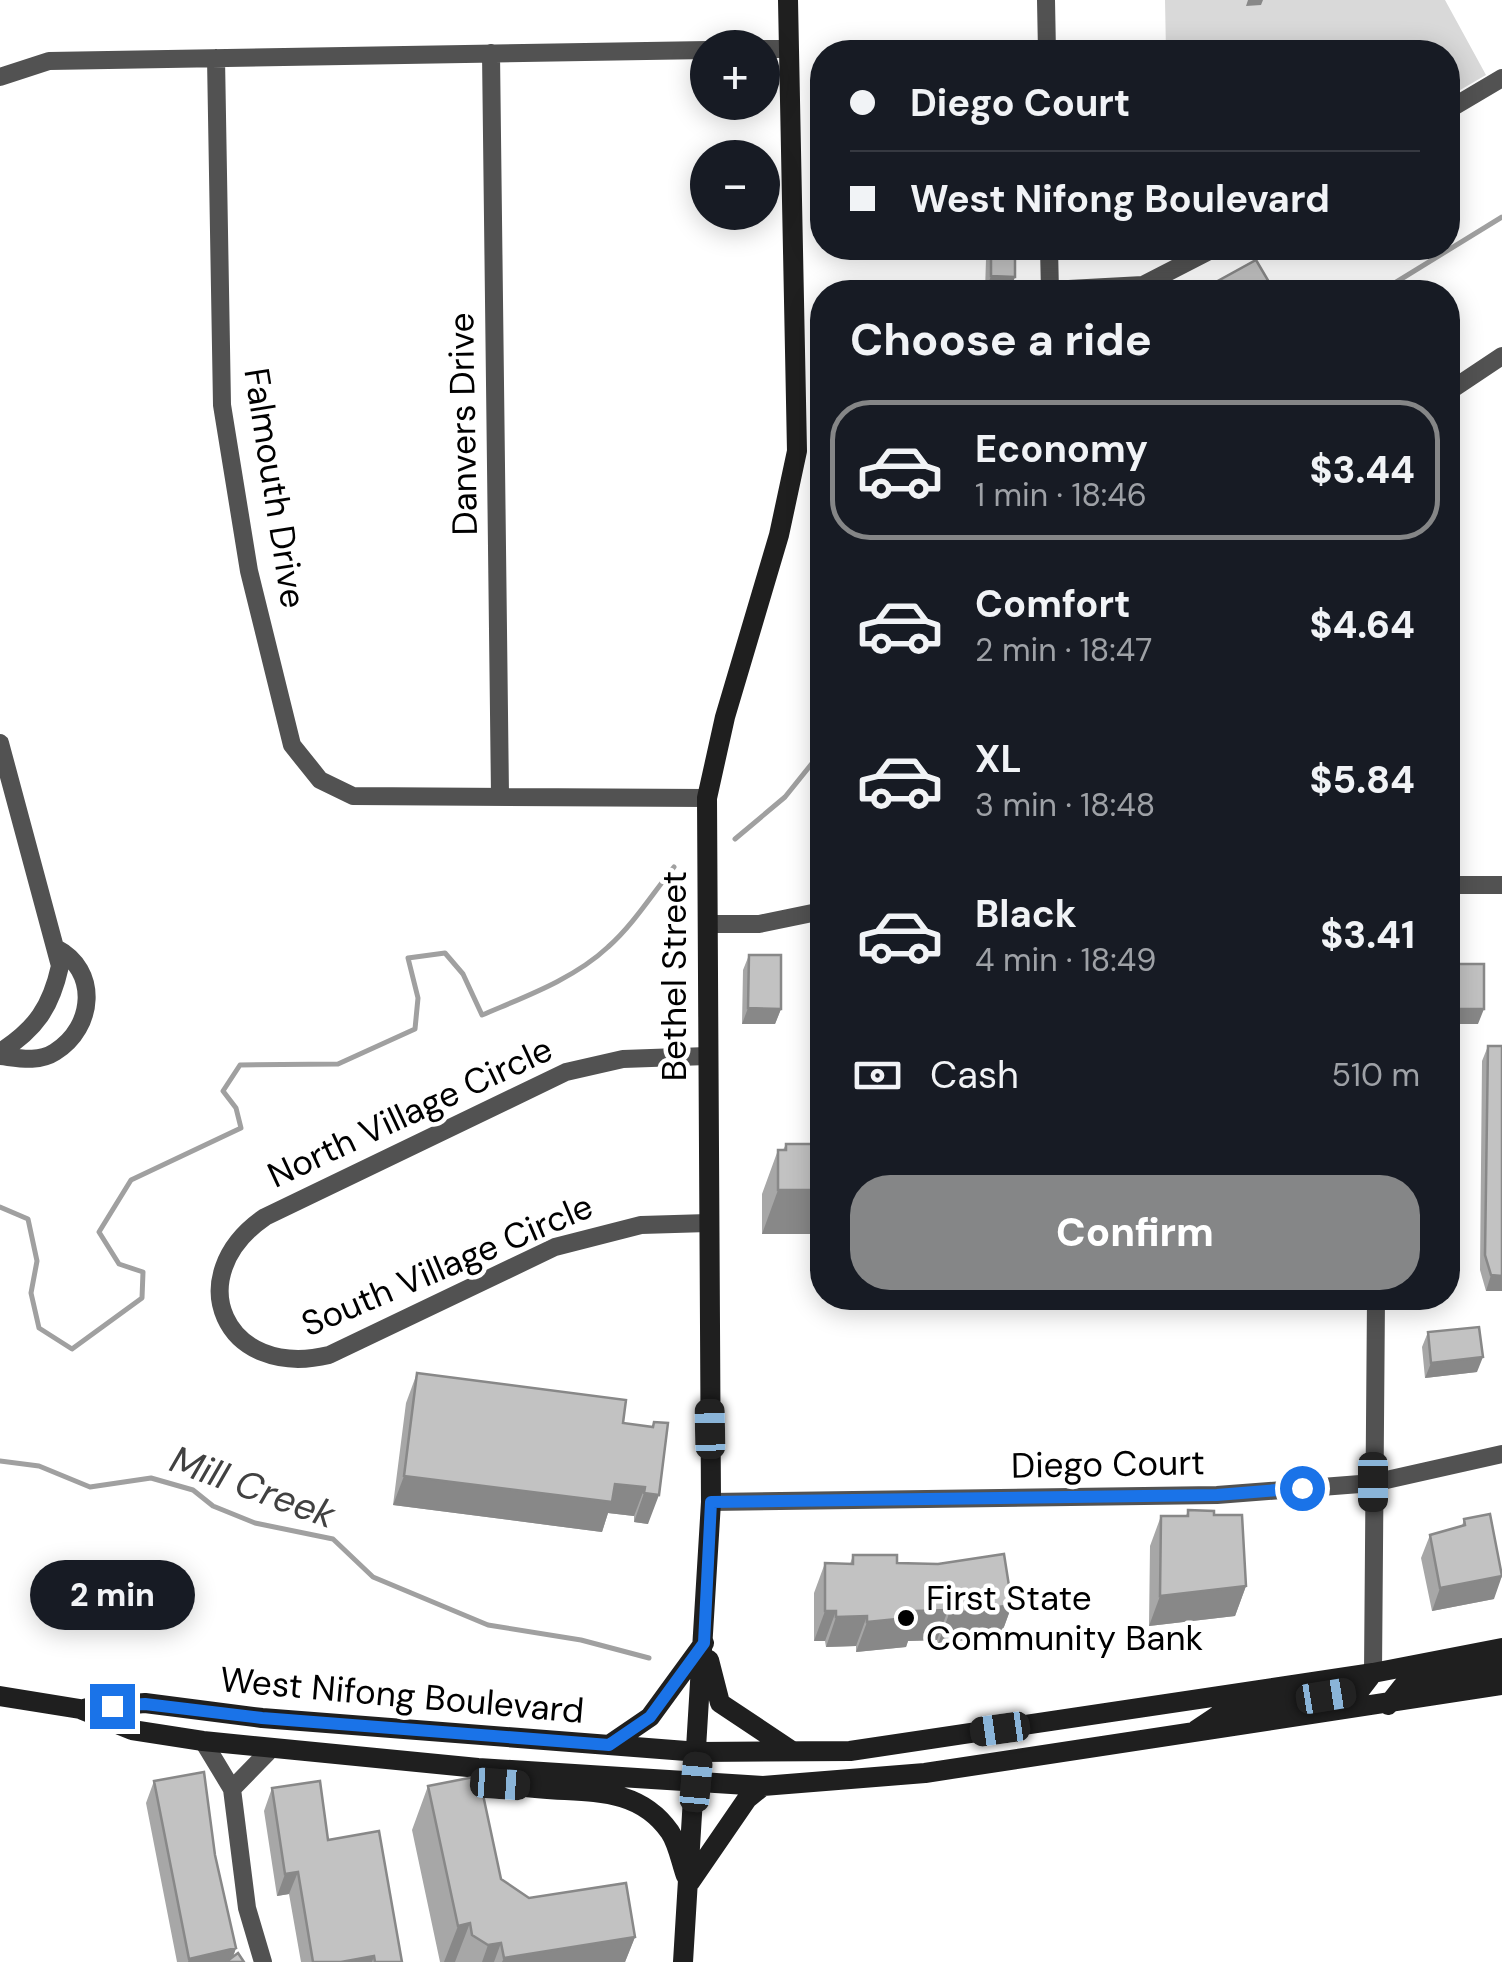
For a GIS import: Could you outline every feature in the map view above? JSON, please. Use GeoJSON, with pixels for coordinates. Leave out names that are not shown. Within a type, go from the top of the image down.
{"type":"FeatureCollection","features":[{"type":"Feature","properties":{"kind":"main road","name":"Bethel Street"},"geometry":{"type":"LineString","coordinates":[[684,1962],[711,1502],[707,798],[779,535],[797,451],[788,0]]}},
{"type":"Feature","properties":{"kind":"main road"},"geometry":{"type":"LineString","coordinates":[[609,1745],[650,1717],[704,1643]]}},
{"type":"Feature","properties":{"kind":"main road"},"geometry":{"type":"LineString","coordinates":[[704,1643],[720,1703],[794,1752]]}},
{"type":"Feature","properties":{"kind":"main road"},"geometry":{"type":"LineString","coordinates":[[1189,1734],[1223,1712],[1360,1690],[1374,1673],[1502,1648]]}},
{"type":"Feature","properties":{"kind":"main road"},"geometry":{"type":"LineString","coordinates":[[1388,1705],[1403,1686],[1502,1666]]}},
{"type":"Feature","properties":{"kind":"main road","name":"West Nifong Boulevard"},"geometry":{"type":"LineString","coordinates":[[80,1709],[145,1704],[262,1718],[699,1752],[850,1751],[1374,1673]]}},
{"type":"Feature","properties":{"kind":"main road","name":"West Nifong Boulevard"},"geometry":{"type":"LineString","coordinates":[[0,1696],[80,1709],[132,1730],[202,1741],[478,1768],[763,1786],[925,1773],[1388,1705],[1502,1684]]}},
{"type":"Feature","properties":{"kind":"main road"},"geometry":{"type":"LineString","coordinates":[[478,1768],[500,1784],[614,1792],[646,1808],[671,1833],[688,1884]]}},
{"type":"Feature","properties":{"kind":"main road"},"geometry":{"type":"LineString","coordinates":[[688,1884],[747,1799],[763,1786]]}},
{"type":"Feature","properties":{"kind":"street"},"geometry":{"type":"LineString","coordinates":[[1046,0],[1046,40]]}},
{"type":"Feature","properties":{"kind":"street"},"geometry":{"type":"LineString","coordinates":[[780,49],[787,49]]}},
{"type":"Feature","properties":{"kind":"street"},"geometry":{"type":"LineString","coordinates":[[0,77],[50,61],[690,50]]}},
{"type":"Feature","properties":{"kind":"street","name":"Danvers Drive"},"geometry":{"type":"LineString","coordinates":[[491,53],[500,795]]}},
{"type":"Feature","properties":{"kind":"street","name":"Falmouth Drive"},"geometry":{"type":"LineString","coordinates":[[216,58],[222,406],[249,572],[292,745],[320,780],[353,796],[500,795]]}},
{"type":"Feature","properties":{"kind":"street"},"geometry":{"type":"LineString","coordinates":[[1460,103],[1502,78]]}},
{"type":"Feature","properties":{"kind":"street"},"geometry":{"type":"LineString","coordinates":[[1153,280],[1192,260]]}},
{"type":"Feature","properties":{"kind":"street"},"geometry":{"type":"LineString","coordinates":[[1460,384],[1502,356]]}},
{"type":"Feature","properties":{"kind":"street"},"geometry":{"type":"LineString","coordinates":[[0,743],[60,966],[52,1000],[23,1037],[0,1054]]}},
{"type":"Feature","properties":{"kind":"street"},"geometry":{"type":"LineString","coordinates":[[500,795],[707,798]]}},
{"type":"Feature","properties":{"kind":"street"},"geometry":{"type":"LineString","coordinates":[[1460,885],[1502,885]]}},
{"type":"Feature","properties":{"kind":"street"},"geometry":{"type":"LineString","coordinates":[[708,924],[760,924],[810,914]]}},
{"type":"Feature","properties":{"kind":"street"},"geometry":{"type":"LineString","coordinates":[[0,1054],[34,1060],[54,1054],[77,1033],[86,1012],[86,984],[74,957],[56,948]]}},
{"type":"Feature","properties":{"kind":"street","name":"North Village Circle"},"geometry":{"type":"LineString","coordinates":[[226,1323],[220,1304],[228,1250],[265,1217],[566,1072],[623,1059],[707,1056]]}},
{"type":"Feature","properties":{"kind":"street","name":"South Village Circle"},"geometry":{"type":"LineString","coordinates":[[226,1323],[257,1353],[302,1362],[329,1355],[555,1248],[641,1225],[708,1223]]}},
{"type":"Feature","properties":{"kind":"street"},"geometry":{"type":"LineString","coordinates":[[1374,1673],[1376,1310]]}},
{"type":"Feature","properties":{"kind":"street","name":"Diego Court"},"geometry":{"type":"LineString","coordinates":[[711,1502],[1217,1495],[1373,1482],[1502,1454]]}},
{"type":"Feature","properties":{"kind":"street"},"geometry":{"type":"LineString","coordinates":[[202,1741],[232,1790],[247,1908],[263,1962]]}},
{"type":"Feature","properties":{"kind":"street"},"geometry":{"type":"LineString","coordinates":[[232,1790],[272,1748]]}},
{"type":"Feature","properties":{"kind":"shaded area"},"geometry":{"type":"Polygon","coordinates":[[[1165,0],[1445,0],[1486,75],[1460,90],[1460,40],[1166,40],[1165,0]]]}},
{"type":"Feature","properties":{"kind":"building"},"geometry":{"type":"Polygon","coordinates":[[[991,260],[1015,260],[1015,277],[991,276],[991,260]]]}},
{"type":"Feature","properties":{"kind":"building"},"geometry":{"type":"Polygon","coordinates":[[[1256,260],[1268,280],[1220,280],[1256,260]]]}},
{"type":"Feature","properties":{"kind":"building"},"geometry":{"type":"Polygon","coordinates":[[[749,955],[781,955],[781,1009],[748,1008],[749,955]]]}},
{"type":"Feature","properties":{"kind":"building"},"geometry":{"type":"Polygon","coordinates":[[[1460,964],[1484,964],[1484,1009],[1460,1009],[1460,964]]]}},
{"type":"Feature","properties":{"kind":"building"},"geometry":{"type":"Polygon","coordinates":[[[1488,1046],[1502,1046],[1502,1276],[1491,1275],[1485,1255],[1488,1046]]]}},
{"type":"Feature","properties":{"kind":"building"},"geometry":{"type":"Polygon","coordinates":[[[786,1144],[810,1144],[810,1190],[778,1190],[778,1150],[786,1150],[786,1144]]]}},
{"type":"Feature","properties":{"kind":"building"},"geometry":{"type":"Polygon","coordinates":[[[1479,1327],[1483,1357],[1431,1363],[1428,1332],[1479,1327]]]}},
{"type":"Feature","properties":{"kind":"building"},"geometry":{"type":"Polygon","coordinates":[[[417,1373],[626,1400],[623,1423],[653,1427],[654,1422],[668,1423],[659,1495],[644,1493],[645,1487],[615,1484],[612,1502],[404,1476],[417,1373]]]}},
{"type":"Feature","properties":{"kind":"building"},"geometry":{"type":"Polygon","coordinates":[[[1188,1510],[1242,1515],[1246,1586],[1160,1596],[1161,1516],[1188,1516],[1188,1510]]]}},
{"type":"Feature","properties":{"kind":"building"},"geometry":{"type":"Polygon","coordinates":[[[1490,1514],[1502,1576],[1440,1588],[1430,1535],[1465,1525],[1464,1519],[1490,1514]]]}},
{"type":"Feature","properties":{"kind":"building"},"geometry":{"type":"Polygon","coordinates":[[[1004,1554],[1012,1605],[949,1614],[948,1610],[916,1611],[917,1617],[867,1622],[867,1616],[836,1617],[836,1611],[825,1611],[825,1563],[853,1564],[853,1555],[897,1555],[897,1563],[938,1564],[1004,1554]]]}},
{"type":"Feature","properties":{"kind":"building"},"geometry":{"type":"Polygon","coordinates":[[[204,1772],[215,1855],[236,1948],[189,1959],[154,1781],[204,1772]]]}},
{"type":"Feature","properties":{"kind":"building"},"geometry":{"type":"Polygon","coordinates":[[[479,1776],[501,1879],[529,1898],[626,1883],[635,1937],[504,1958],[501,1943],[488,1945],[472,1935],[470,1923],[458,1926],[428,1786],[479,1776]]]}},
{"type":"Feature","properties":{"kind":"building"},"geometry":{"type":"Polygon","coordinates":[[[320,1781],[328,1840],[379,1831],[402,1962],[375,1962],[374,1956],[313,1962],[298,1872],[285,1874],[272,1788],[320,1781]]]}},
{"type":"Feature","properties":{"kind":"building"},"geometry":{"type":"Polygon","coordinates":[[[238,1953],[244,1962],[226,1962],[238,1953]]]}},
{"type":"Feature","properties":{"kind":"waterway"},"geometry":{"type":"LineString","coordinates":[[1460,243],[1502,217]]}},
{"type":"Feature","properties":{"kind":"waterway"},"geometry":{"type":"LineString","coordinates":[[1400,280],[1432,260]]}},
{"type":"Feature","properties":{"kind":"waterway"},"geometry":{"type":"LineString","coordinates":[[735,839],[785,797],[810,766]]}},
{"type":"Feature","properties":{"kind":"waterway"},"geometry":{"type":"LineString","coordinates":[[0,1207],[28,1219],[37,1261],[31,1293],[39,1328],[72,1349],[142,1298],[143,1272],[119,1264],[99,1232],[131,1180],[241,1128],[236,1108],[223,1091],[240,1065],[338,1064],[415,1029],[418,998],[408,958],[445,953],[463,974],[482,1015],[531,994],[580,969],[608,947],[674,867]]}},
{"type":"Feature","properties":{"kind":"waterway","name":"Mill Creek"},"geometry":{"type":"LineString","coordinates":[[0,1461],[39,1466],[90,1487],[151,1478],[193,1490],[213,1506],[255,1523],[333,1539],[373,1577],[488,1625],[581,1640],[649,1658]]}},
{"type":"Feature","properties":{"kind":"place","name":"First State Community Bank"},"geometry":{"type":"Point","coordinates":[906,1618]}},
{"type":"Feature","properties":{"kind":"route"},"geometry":{"type":"LineString","coordinates":[[112,1706],[145,1704],[262,1718],[609,1745],[650,1717],[704,1643],[711,1502],[1217,1495],[1302,1488]]}}]}
